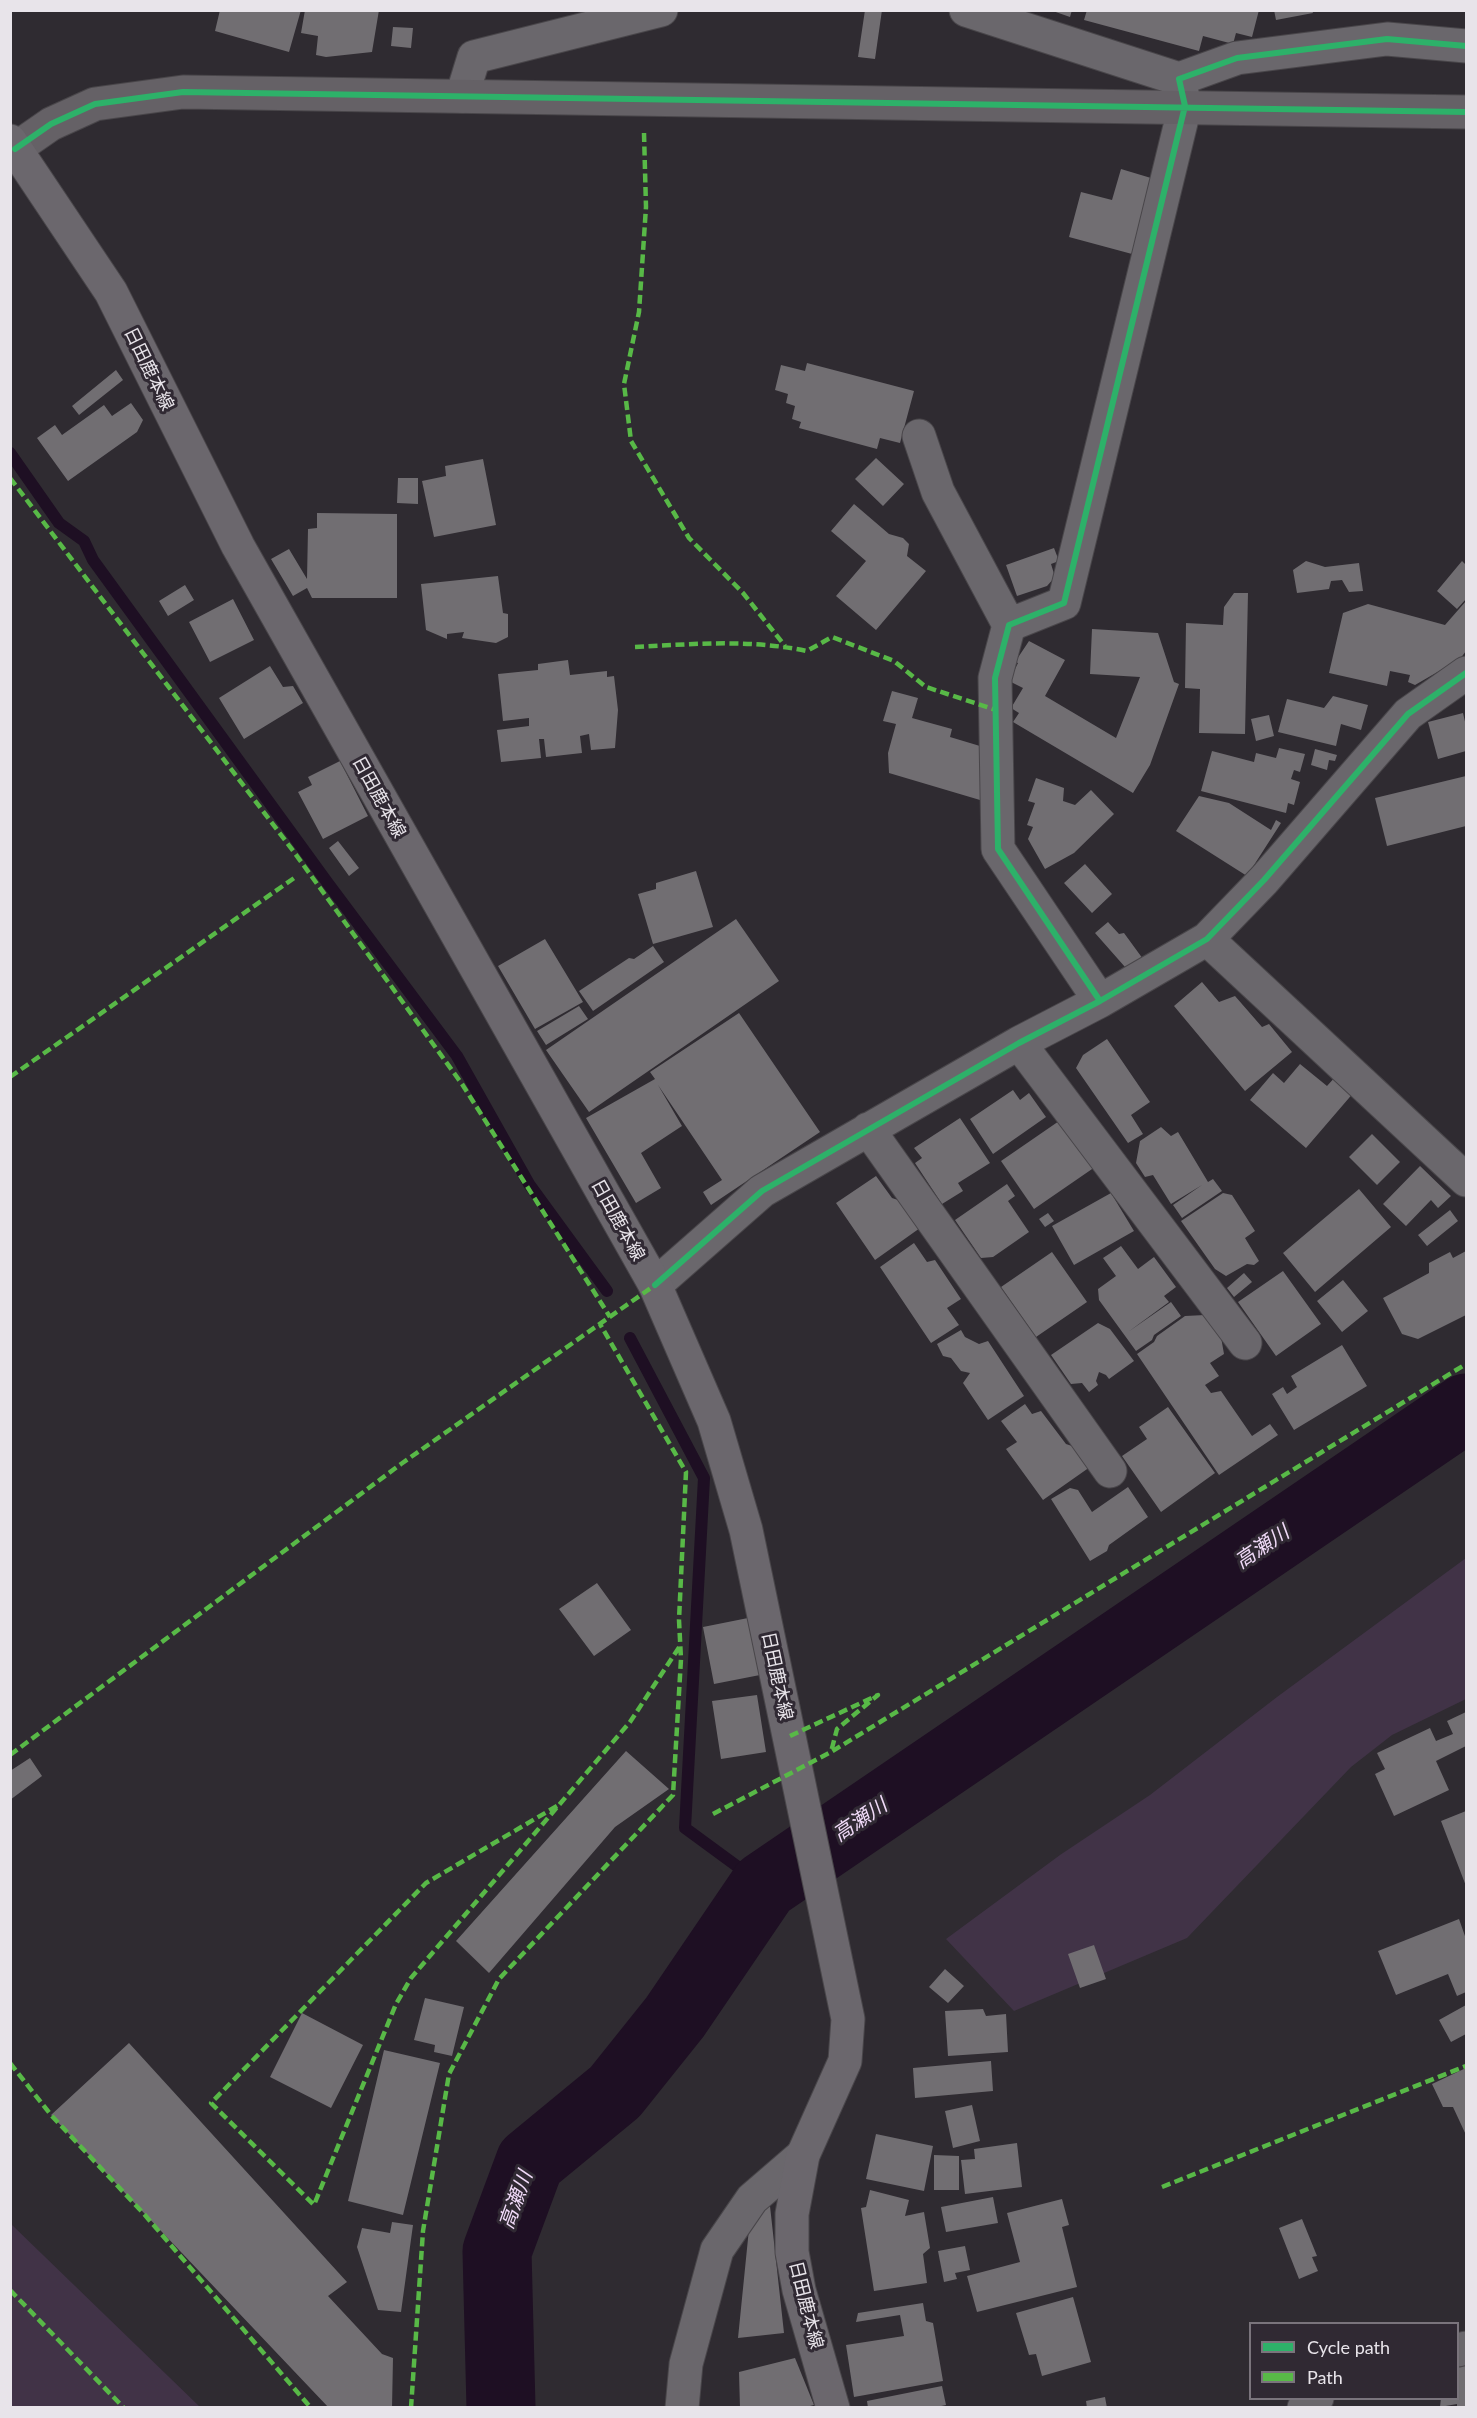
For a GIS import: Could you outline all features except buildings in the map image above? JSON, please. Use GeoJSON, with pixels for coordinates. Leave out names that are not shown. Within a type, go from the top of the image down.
{"type":"FeatureCollection","features":[{"type":"Feature","properties":{"kind":"main road","name":"日田鹿本線"},"geometry":{"type":"LineString","coordinates":[[13,145],[111,292],[238,546],[655,1285],[714,1421],[746,1530],[848,2019],[845,2061],[803,2155],[792,2214],[792,2252],[800,2290],[833,2408]]}},
{"type":"Feature","properties":{"kind":"street"},"geometry":{"type":"LineString","coordinates":[[462,96],[474,57],[661,10]]}},
{"type":"Feature","properties":{"kind":"street"},"geometry":{"type":"LineString","coordinates":[[966,10],[1182,92]]}},
{"type":"Feature","properties":{"kind":"street"},"geometry":{"type":"LineString","coordinates":[[1009,625],[1064,603],[1182,92],[1237,58],[1387,39],[1467,46]]}},
{"type":"Feature","properties":{"kind":"street"},"geometry":{"type":"LineString","coordinates":[[13,145],[95,104],[183,92],[462,96],[1182,92],[1467,112]]}},
{"type":"Feature","properties":{"kind":"street"},"geometry":{"type":"LineString","coordinates":[[919,436],[939,492],[1009,625],[995,678],[998,849],[1100,1001]]}},
{"type":"Feature","properties":{"kind":"street"},"geometry":{"type":"LineString","coordinates":[[655,1285],[762,1191],[1207,939],[1264,880],[1408,714],[1467,673]]}},
{"type":"Feature","properties":{"kind":"street"},"geometry":{"type":"LineString","coordinates":[[1207,939],[1467,1180]]}},
{"type":"Feature","properties":{"kind":"street"},"geometry":{"type":"LineString","coordinates":[[1020,1043],[1245,1344]]}},
{"type":"Feature","properties":{"kind":"street"},"geometry":{"type":"LineString","coordinates":[[868,1130],[1110,1470]]}},
{"type":"Feature","properties":{"kind":"street"},"geometry":{"type":"LineString","coordinates":[[682,2408],[686,2364],[717,2250],[752,2199],[803,2155]]}},
{"type":"Feature","properties":{"kind":"shaded area"},"geometry":{"type":"Polygon","coordinates":[[[1466,1558],[1466,1699],[1392,1735],[1351,1767],[1187,1938],[1014,2011],[946,1939],[1060,1855],[1150,1795],[1277,1697],[1466,1558]]]}},
{"type":"Feature","properties":{"kind":"shaded area"},"geometry":{"type":"Polygon","coordinates":[[[11,2224],[200,2407],[11,2407],[11,2224]]]}},
{"type":"Feature","properties":{"kind":"waterway"},"geometry":{"type":"LineString","coordinates":[[10,453],[59,523],[84,541],[93,560],[327,882],[457,1056],[529,1184],[607,1291]]}},
{"type":"Feature","properties":{"kind":"waterway"},"geometry":{"type":"LineString","coordinates":[[630,1338],[704,1478],[685,1828],[764,1886]]}},
{"type":"Feature","properties":{"kind":"waterway","name":"高瀬川"},"geometry":{"type":"LineString","coordinates":[[501,2408],[497,2251],[530,2162],[615,2092],[675,2017],[764,1886],[1466,1408]]}},
{"type":"Feature","properties":{"kind":"marked path"},"geometry":{"type":"LineString","coordinates":[[644,133],[646,207],[639,312],[624,384],[631,441],[689,538],[743,593],[785,646]]}},
{"type":"Feature","properties":{"kind":"marked path"},"geometry":{"type":"LineString","coordinates":[[10,478],[294,852],[462,1084],[610,1317]]}},
{"type":"Feature","properties":{"kind":"marked path"},"geometry":{"type":"LineString","coordinates":[[635,647],[743,644],[807,651],[832,637],[894,661],[926,687],[996,710]]}},
{"type":"Feature","properties":{"kind":"marked path"},"geometry":{"type":"LineString","coordinates":[[10,1077],[297,876]]}},
{"type":"Feature","properties":{"kind":"marked path"},"geometry":{"type":"LineString","coordinates":[[10,1755],[401,1464],[655,1285]]}},
{"type":"Feature","properties":{"kind":"marked path"},"geometry":{"type":"LineString","coordinates":[[411,2408],[423,2231],[449,2074],[499,1979],[673,1795],[681,1659],[679,1620],[686,1472],[600,1324]]}},
{"type":"Feature","properties":{"kind":"marked path"},"geometry":{"type":"LineString","coordinates":[[713,1814],[831,1752],[1466,1364]]}},
{"type":"Feature","properties":{"kind":"marked path"},"geometry":{"type":"LineString","coordinates":[[557,1806],[426,1883],[211,2103],[314,2205],[396,2004],[411,1978],[630,1722],[680,1646]]}},
{"type":"Feature","properties":{"kind":"marked path"},"geometry":{"type":"LineString","coordinates":[[790,1736],[878,1695],[837,1729],[831,1752]]}},
{"type":"Feature","properties":{"kind":"marked path"},"geometry":{"type":"LineString","coordinates":[[10,2063],[51,2115],[144,2214],[311,2408]]}},
{"type":"Feature","properties":{"kind":"marked path"},"geometry":{"type":"LineString","coordinates":[[1162,2187],[1466,2066]]}},
{"type":"Feature","properties":{"kind":"marked path"},"geometry":{"type":"LineString","coordinates":[[10,2290],[124,2408]]}},
{"type":"Feature","properties":{"kind":"cycle path"},"geometry":{"type":"LineString","coordinates":[[1100,1001],[998,849],[995,678],[1009,625],[1064,603],[1185,106],[1179,79],[1237,58],[1387,39],[1466,46]]}},
{"type":"Feature","properties":{"kind":"cycle path"},"geometry":{"type":"LineString","coordinates":[[15,149],[51,124],[95,104],[183,92],[1466,112]]}},
{"type":"Feature","properties":{"kind":"cycle path"},"geometry":{"type":"LineString","coordinates":[[655,1285],[762,1191],[1019,1043],[1100,1001],[1207,939],[1264,880],[1408,714],[1466,673]]}}]}
